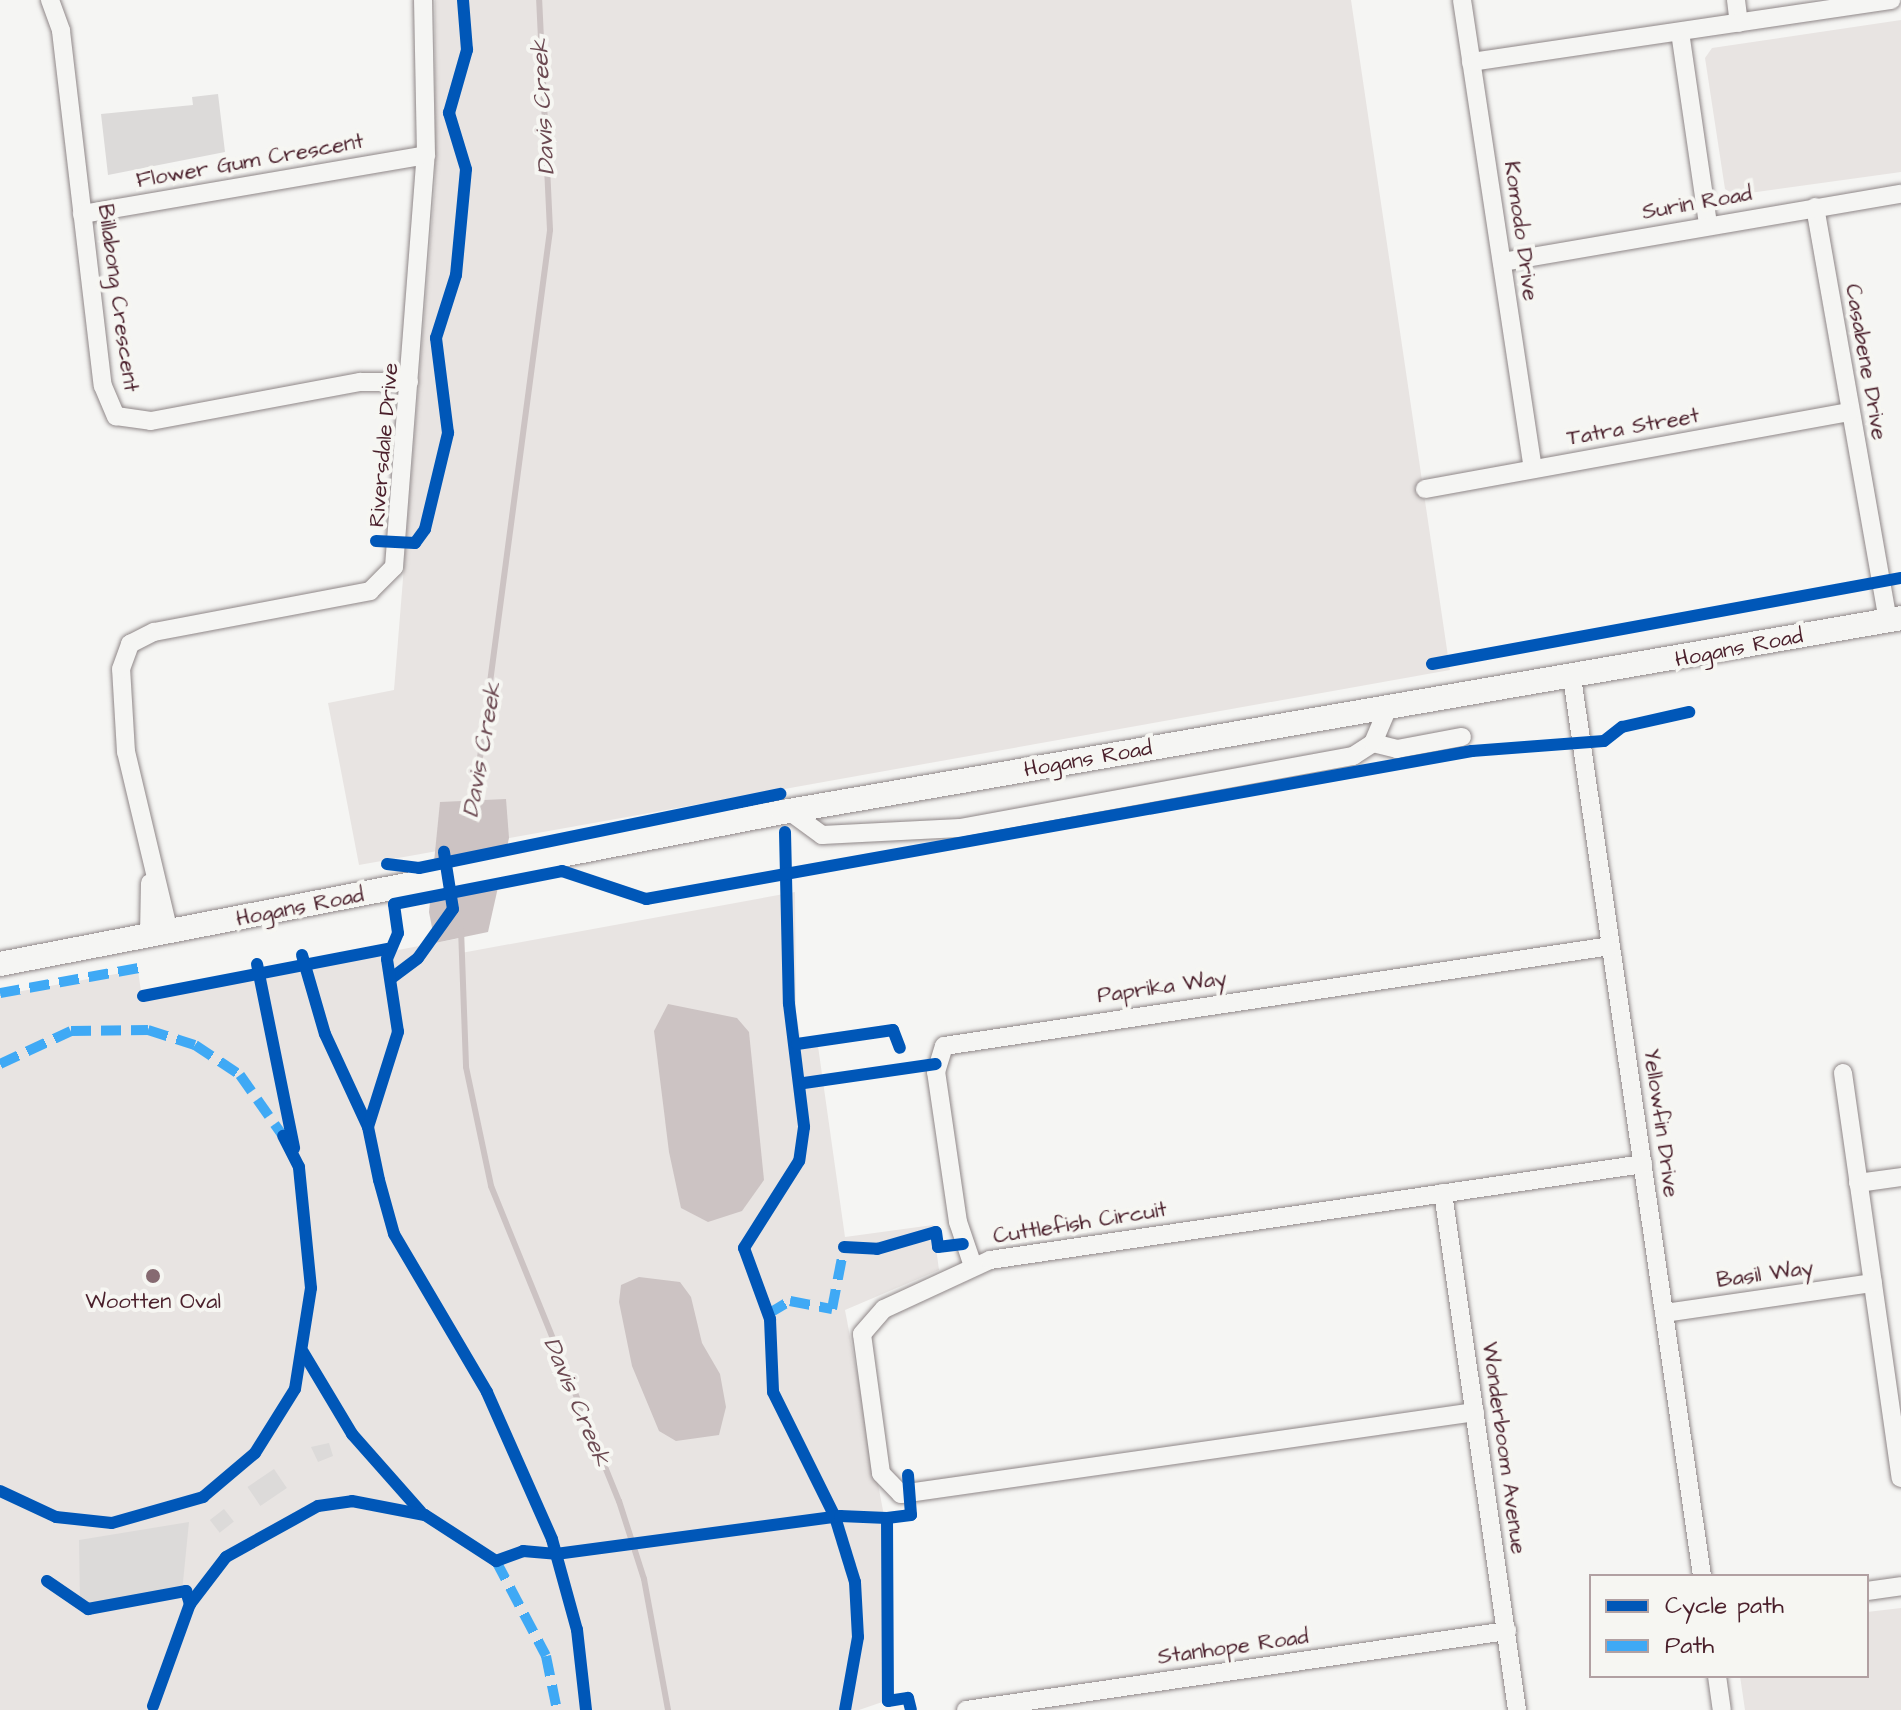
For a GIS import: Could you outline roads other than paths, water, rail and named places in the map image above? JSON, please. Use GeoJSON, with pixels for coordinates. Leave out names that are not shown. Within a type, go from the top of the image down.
{"type":"FeatureCollection","features":[{"type":"Feature","properties":{"kind":"street","name":"Billabong Crescent"},"geometry":{"type":"LineString","coordinates":[[50,0],[61,31],[104,395],[123,419],[151,421],[375,380],[409,382]]}},
{"type":"Feature","properties":{"kind":"street","name":"Billabong Crescent"},"geometry":{"type":"LineString","coordinates":[[61,31],[66,0]]}},
{"type":"Feature","properties":{"kind":"street","name":"Riversdale Drive"},"geometry":{"type":"LineString","coordinates":[[159,933],[124,736],[125,652],[154,632],[382,586],[394,567],[426,155],[423,0]]}},
{"type":"Feature","properties":{"kind":"street","name":"Komodo Drive"},"geometry":{"type":"LineString","coordinates":[[1462,0],[1533,469]]}},
{"type":"Feature","properties":{"kind":"street"},"geometry":{"type":"LineString","coordinates":[[1736,0],[1739,23]]}},
{"type":"Feature","properties":{"kind":"street"},"geometry":{"type":"LineString","coordinates":[[1471,62],[1891,0]]}},
{"type":"Feature","properties":{"kind":"street"},"geometry":{"type":"LineString","coordinates":[[1680,32],[1708,225]]}},
{"type":"Feature","properties":{"kind":"street","name":"Flower Gum Crescent"},"geometry":{"type":"LineString","coordinates":[[82,214],[426,155]]}},
{"type":"Feature","properties":{"kind":"street","name":"Surin Road"},"geometry":{"type":"LineString","coordinates":[[1502,262],[1901,194]]}},
{"type":"Feature","properties":{"kind":"street","name":"Casabene Drive"},"geometry":{"type":"LineString","coordinates":[[1815,207],[1849,412],[1895,619]]}},
{"type":"Feature","properties":{"kind":"street","name":"Tatra Street"},"geometry":{"type":"LineString","coordinates":[[1425,489],[1849,412]]}},
{"type":"Feature","properties":{"kind":"street","name":"Hogans Road"},"geometry":{"type":"LineString","coordinates":[[0,964],[789,811],[1895,619]]}},
{"type":"Feature","properties":{"kind":"street","name":"Yellowfin Drive"},"geometry":{"type":"LineString","coordinates":[[1572,677],[1702,1574]]}},
{"type":"Feature","properties":{"kind":"street"},"geometry":{"type":"LineString","coordinates":[[1388,708],[1373,743],[1397,749],[1462,737]]}},
{"type":"Feature","properties":{"kind":"street","name":"Hogans Road"},"geometry":{"type":"LineString","coordinates":[[789,811],[822,835],[931,832],[1345,758],[1373,743]]}},
{"type":"Feature","properties":{"kind":"street","name":"Paprika Way"},"geometry":{"type":"LineString","coordinates":[[973,1266],[958,1222],[936,1072],[944,1046],[1611,946]]}},
{"type":"Feature","properties":{"kind":"street"},"geometry":{"type":"LineString","coordinates":[[1843,1073],[1873,1283],[1894,1383],[1901,1478]]}},
{"type":"Feature","properties":{"kind":"street","name":"Cuttlefish Circuit"},"geometry":{"type":"LineString","coordinates":[[1475,1412],[901,1494],[881,1473],[862,1334],[884,1309],[973,1266],[1643,1164]]}},
{"type":"Feature","properties":{"kind":"street"},"geometry":{"type":"LineString","coordinates":[[1858,1183],[1901,1177]]}},
{"type":"Feature","properties":{"kind":"street","name":"Wonderboom Avenue"},"geometry":{"type":"LineString","coordinates":[[1443,1193],[1517,1710]]}},
{"type":"Feature","properties":{"kind":"street","name":"Basil Way"},"geometry":{"type":"LineString","coordinates":[[1664,1313],[1873,1283]]}},
{"type":"Feature","properties":{"kind":"street"},"geometry":{"type":"LineString","coordinates":[[1869,1591],[1901,1586]]}},
{"type":"Feature","properties":{"kind":"street","name":"Stanhope Road"},"geometry":{"type":"LineString","coordinates":[[966,1710],[1507,1631]]}},
{"type":"Feature","properties":{"kind":"street"},"geometry":{"type":"LineString","coordinates":[[1717,1678],[1722,1710]]}},
{"type":"Feature","properties":{"kind":"waterway","name":"Davis Creek"},"geometry":{"type":"LineString","coordinates":[[474,803],[550,230],[539,0]]}},
{"type":"Feature","properties":{"kind":"waterway","name":"Davis Creek"},"geometry":{"type":"LineString","coordinates":[[461,929],[466,1067],[491,1186],[619,1501],[644,1579],[668,1710]]}},
{"type":"Feature","properties":{"kind":"place","name":"Wootten Oval"},"geometry":{"type":"Point","coordinates":[153,1276]}}]}
